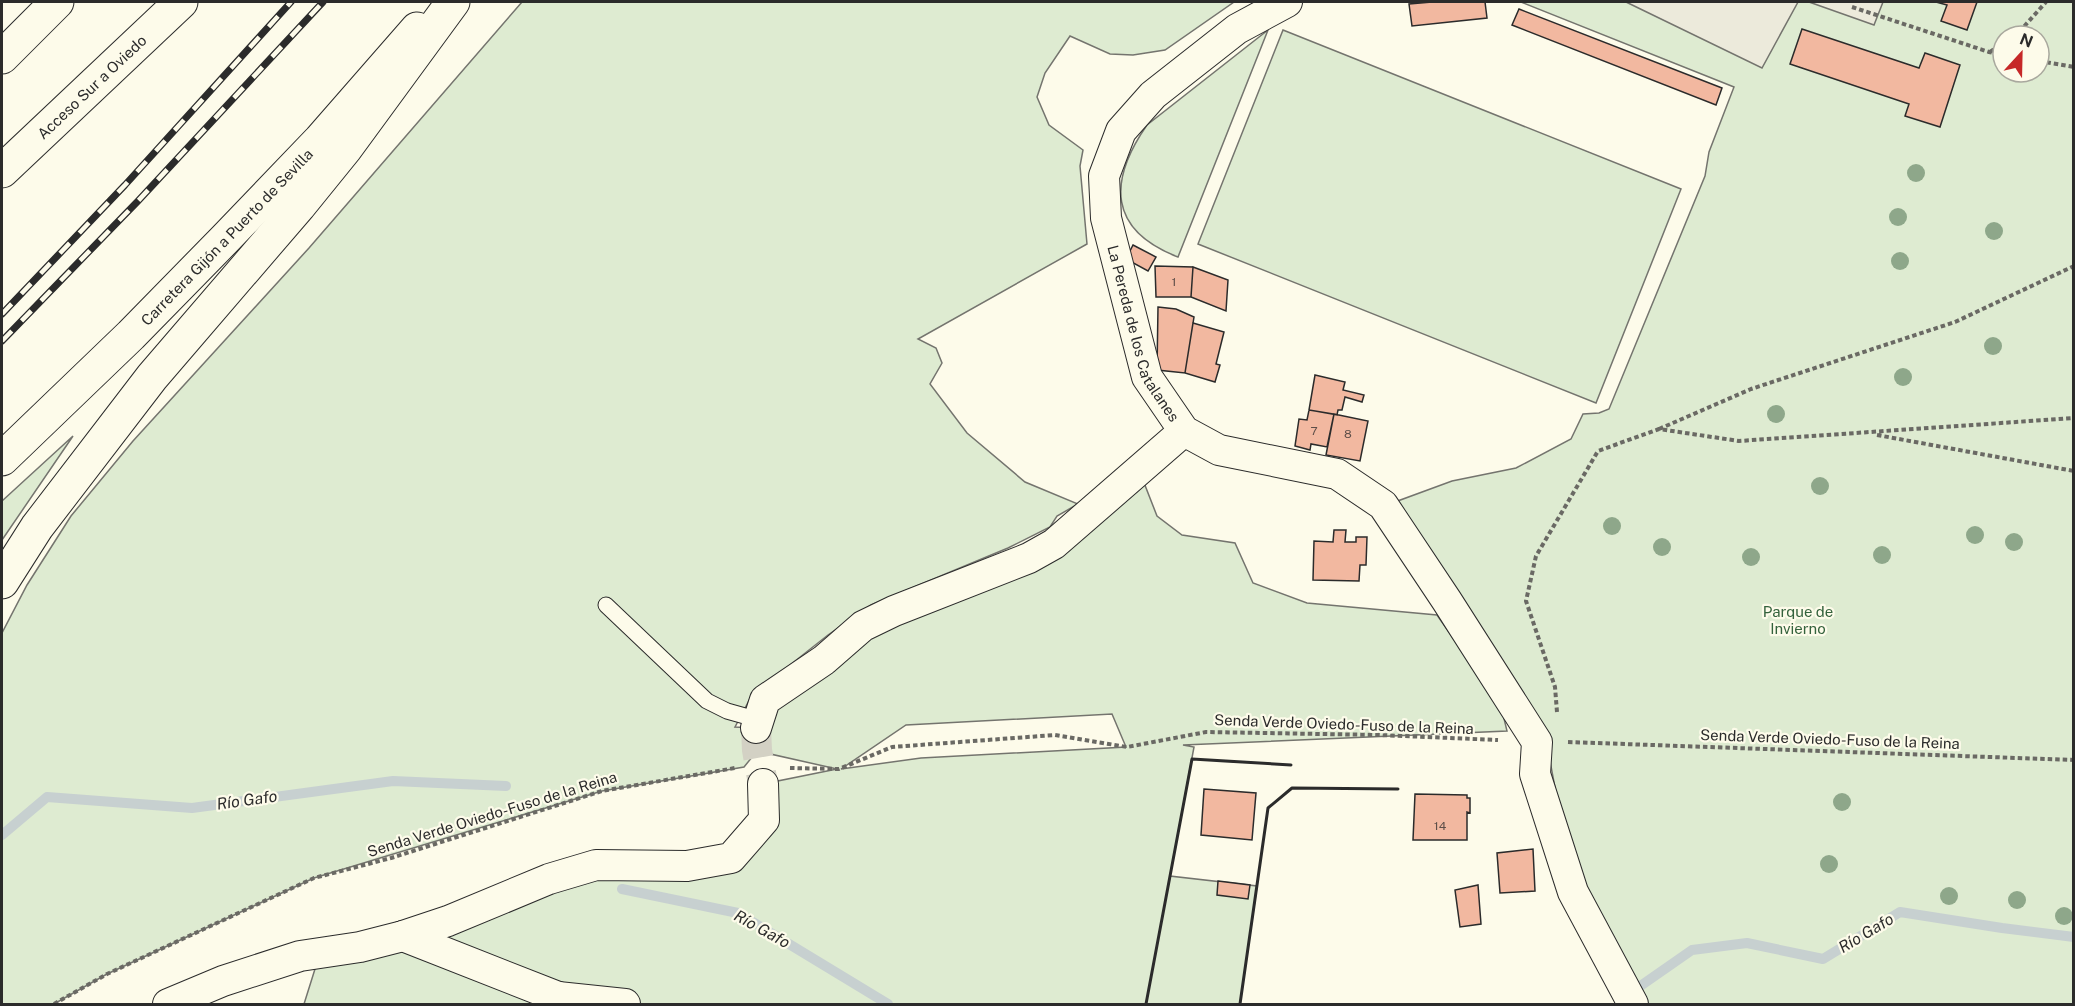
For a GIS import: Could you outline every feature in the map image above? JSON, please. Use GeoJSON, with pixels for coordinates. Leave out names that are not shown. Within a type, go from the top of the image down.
{"type":"FeatureCollection","features":[{"type":"Feature","properties":{"kind":"highway"},"geometry":{"type":"LineString","coordinates":[[2,57],[57,2]]}},
{"type":"Feature","properties":{"kind":"highway","name":"Acceso Sur a Oviedo"},"geometry":{"type":"LineString","coordinates":[[2,171],[181,2]]}},
{"type":"Feature","properties":{"kind":"highway","name":"Carretera Gijón a Puerto de Sevilla"},"geometry":{"type":"LineString","coordinates":[[2,459],[130,335],[305,156],[442,2]]}},
{"type":"Feature","properties":{"kind":"highway"},"geometry":{"type":"LineString","coordinates":[[2,582],[37,527],[152,377],[346,148],[453,2]]}},
{"type":"Feature","properties":{"kind":"street","name":"La Pereda de los Catalanes"},"geometry":{"type":"LineString","coordinates":[[1287,2],[1237,29],[1153,95],[1121,131],[1104,176],[1106,218],[1147,377],[1184,431],[1219,450],[1336,474],[1383,505],[1447,601],[1549,742]]}},
{"type":"Feature","properties":{"kind":"street"},"geometry":{"type":"LineString","coordinates":[[758,724],[765,700],[824,660],[863,626],[894,611],[1029,558],[1054,544],[1184,431]]}},
{"type":"Feature","properties":{"kind":"street"},"geometry":{"type":"LineString","coordinates":[[1549,742],[1535,774],[1573,892],[1633,1005]]}},
{"type":"Feature","properties":{"kind":"street"},"geometry":{"type":"LineString","coordinates":[[168,1005],[223,981],[300,956],[360,947],[403,936],[448,921],[549,879],[596,865],[687,866],[731,858],[764,820],[763,773]]}},
{"type":"Feature","properties":{"kind":"street"},"geometry":{"type":"LineString","coordinates":[[403,936],[563,1001],[625,1005]]}},
{"type":"Feature","properties":{"kind":"lane"},"geometry":{"type":"LineString","coordinates":[[606,605],[707,700],[758,724]]}},
{"type":"Feature","properties":{"kind":"path"},"geometry":{"type":"LineString","coordinates":[[2026,24],[2046,2]]}},
{"type":"Feature","properties":{"kind":"path"},"geometry":{"type":"LineString","coordinates":[[1852,7],[1989,52]]}},
{"type":"Feature","properties":{"kind":"path"},"geometry":{"type":"LineString","coordinates":[[2051,63],[2073,67]]}},
{"type":"Feature","properties":{"kind":"path"},"geometry":{"type":"LineString","coordinates":[[1549,742],[1555,687],[1526,601],[1536,556],[1598,451],[1659,429],[1751,389],[1955,322],[2073,266]]}},
{"type":"Feature","properties":{"kind":"path"},"geometry":{"type":"LineString","coordinates":[[1659,429],[1739,441],[1870,434],[2073,418]]}},
{"type":"Feature","properties":{"kind":"path"},"geometry":{"type":"LineString","coordinates":[[1870,434],[2073,471]]}},
{"type":"Feature","properties":{"kind":"path","name":"Senda Verde Oviedo-Fuso de la Reina"},"geometry":{"type":"LineString","coordinates":[[54,1005],[107,974],[314,878],[392,858],[602,791],[763,773],[839,769],[892,747],[1055,735],[1127,747],[1206,732],[1379,735],[2073,760]]}},
{"type":"Feature","properties":{"kind":"green space"},"geometry":{"type":"Polygon","coordinates":[[[522,2],[1234,2],[1165,50],[1133,55],[1110,54],[1070,36],[1045,73],[1037,97],[1049,125],[1083,150],[1080,166],[1087,244],[918,339],[936,348],[942,363],[930,384],[967,433],[1025,482],[1078,504],[1057,516],[1050,527],[1008,548],[871,605],[828,635],[752,695],[735,727],[756,728],[824,660],[973,580],[1139,470],[1157,516],[1182,535],[1235,543],[1253,583],[1307,603],[1437,615],[1501,706],[1507,731],[1183,745],[1194,747],[1170,876],[1257,886],[1240,1004],[304,1004],[320,953],[549,879],[731,858],[763,784],[837,769],[757,751],[744,767],[602,791],[314,878],[107,974],[54,1004],[2,1004],[2,633],[27,585],[71,516],[133,441],[309,248],[522,2]],[[1112,714],[906,725],[841,769],[921,758],[1126,747],[1112,714]]]}},
{"type":"Feature","properties":{"kind":"green space","name":"Parque de Invierno"},"geometry":{"type":"Polygon","coordinates":[[[1521,2],[2073,2],[2073,1004],[1643,1004],[1565,841],[1544,729],[1395,502],[1452,481],[1516,468],[1571,439],[1583,414],[1599,413],[1609,409],[1705,176],[1709,152],[1734,87],[1521,2]]]}},
{"type":"Feature","properties":{"kind":"green space"},"geometry":{"type":"Polygon","coordinates":[[[1268,30],[1178,257],[1155,246],[1138,233],[1127,218],[1122,202],[1121,184],[1126,165],[1147,125],[1268,30]]]}},
{"type":"Feature","properties":{"kind":"green space"},"geometry":{"type":"Polygon","coordinates":[[[1283,30],[1681,189],[1596,403],[1198,244],[1283,30]]]}},
{"type":"Feature","properties":{"kind":"green space"},"geometry":{"type":"Polygon","coordinates":[[[73,436],[2,540],[2,501],[73,436]]]}},
{"type":"Feature","properties":{"kind":"shaded area"},"geometry":{"type":"Polygon","coordinates":[[[1626,2],[1798,2],[1762,68],[1626,2]]]}},
{"type":"Feature","properties":{"kind":"shaded area"},"geometry":{"type":"Polygon","coordinates":[[[1809,2],[1883,2],[1874,25],[1809,2]]]}},
{"type":"Feature","properties":{"kind":"building"},"geometry":{"type":"Polygon","coordinates":[[[1485,2],[1487,18],[1412,26],[1409,4],[1485,2]]]}},
{"type":"Feature","properties":{"kind":"building"},"geometry":{"type":"Polygon","coordinates":[[[1936,2],[1977,2],[1967,30],[1941,21],[1947,5],[1936,2]]]}},
{"type":"Feature","properties":{"kind":"building"},"geometry":{"type":"Polygon","coordinates":[[[1519,9],[1722,88],[1716,105],[1512,25],[1519,9]]]}},
{"type":"Feature","properties":{"kind":"building"},"geometry":{"type":"Polygon","coordinates":[[[1802,29],[1919,68],[1925,53],[1960,65],[1940,127],[1905,116],[1909,104],[1790,64],[1802,29]]]}},
{"type":"Feature","properties":{"kind":"building"},"geometry":{"type":"Polygon","coordinates":[[[1133,245],[1156,257],[1148,271],[1126,259],[1133,245]]]}},
{"type":"Feature","properties":{"kind":"building"},"geometry":{"type":"Polygon","coordinates":[[[1155,266],[1193,267],[1191,297],[1156,297],[1155,266]]]}},
{"type":"Feature","properties":{"kind":"building"},"geometry":{"type":"Polygon","coordinates":[[[1193,267],[1228,280],[1226,311],[1191,297],[1193,267]]]}},
{"type":"Feature","properties":{"kind":"building"},"geometry":{"type":"Polygon","coordinates":[[[1158,307],[1176,309],[1194,317],[1185,373],[1157,370],[1158,307]]]}},
{"type":"Feature","properties":{"kind":"building"},"geometry":{"type":"Polygon","coordinates":[[[1193,323],[1224,332],[1216,364],[1220,365],[1215,382],[1185,373],[1193,323]]]}},
{"type":"Feature","properties":{"kind":"building"},"geometry":{"type":"Polygon","coordinates":[[[1315,375],[1345,382],[1343,390],[1364,395],[1362,402],[1345,397],[1342,410],[1338,410],[1337,415],[1309,410],[1315,375]]]}},
{"type":"Feature","properties":{"kind":"building"},"geometry":{"type":"Polygon","coordinates":[[[1309,410],[1334,414],[1327,447],[1311,444],[1310,450],[1295,446],[1299,419],[1307,420],[1309,410]]]}},
{"type":"Feature","properties":{"kind":"building"},"geometry":{"type":"Polygon","coordinates":[[[1334,414],[1368,421],[1360,461],[1326,455],[1334,414]]]}},
{"type":"Feature","properties":{"kind":"building"},"geometry":{"type":"Polygon","coordinates":[[[1334,530],[1346,530],[1345,542],[1356,542],[1356,537],[1367,537],[1366,565],[1360,565],[1359,581],[1313,580],[1314,541],[1333,542],[1334,530]]]}},
{"type":"Feature","properties":{"kind":"building"},"geometry":{"type":"Polygon","coordinates":[[[1204,789],[1256,793],[1252,840],[1201,835],[1204,789]]]}},
{"type":"Feature","properties":{"kind":"building"},"geometry":{"type":"Polygon","coordinates":[[[1415,794],[1467,795],[1467,798],[1470,798],[1470,813],[1467,812],[1467,840],[1413,840],[1415,794]]]}},
{"type":"Feature","properties":{"kind":"building"},"geometry":{"type":"Polygon","coordinates":[[[1533,849],[1535,891],[1500,893],[1497,853],[1533,849]]]}},
{"type":"Feature","properties":{"kind":"building"},"geometry":{"type":"Polygon","coordinates":[[[1218,881],[1250,885],[1248,899],[1217,895],[1218,881]]]}},
{"type":"Feature","properties":{"kind":"building"},"geometry":{"type":"Polygon","coordinates":[[[1478,885],[1481,924],[1460,927],[1455,890],[1478,885]]]}},
{"type":"Feature","properties":{"kind":"waterway","name":"Río Gafo"},"geometry":{"type":"LineString","coordinates":[[2,835],[47,797],[192,808],[393,781],[506,786]]}},
{"type":"Feature","properties":{"kind":"waterway","name":"Río Gafo"},"geometry":{"type":"LineString","coordinates":[[622,889],[738,913],[888,1004]]}},
{"type":"Feature","properties":{"kind":"waterway","name":"Río Gafo"},"geometry":{"type":"LineString","coordinates":[[1636,989],[1692,950],[1747,943],[1823,959],[1900,912],[2074,937]]}},
{"type":"Feature","properties":{"kind":"tunnel"},"geometry":{"type":"LineString","coordinates":[[756,728],[763,784]]}},
{"type":"Feature","properties":{"kind":"railway"},"geometry":{"type":"LineString","coordinates":[[2,314],[125,185],[291,2]]}},
{"type":"Feature","properties":{"kind":"railway"},"geometry":{"type":"LineString","coordinates":[[2,341],[138,201],[323,2]]}},
{"type":"Feature","properties":{"kind":"wall"},"geometry":{"type":"LineString","coordinates":[[1146,1004],[1192,759],[1291,765]]}},
{"type":"Feature","properties":{"kind":"wall"},"geometry":{"type":"LineString","coordinates":[[1240,1004],[1268,808],[1292,788],[1398,789]]}}]}
